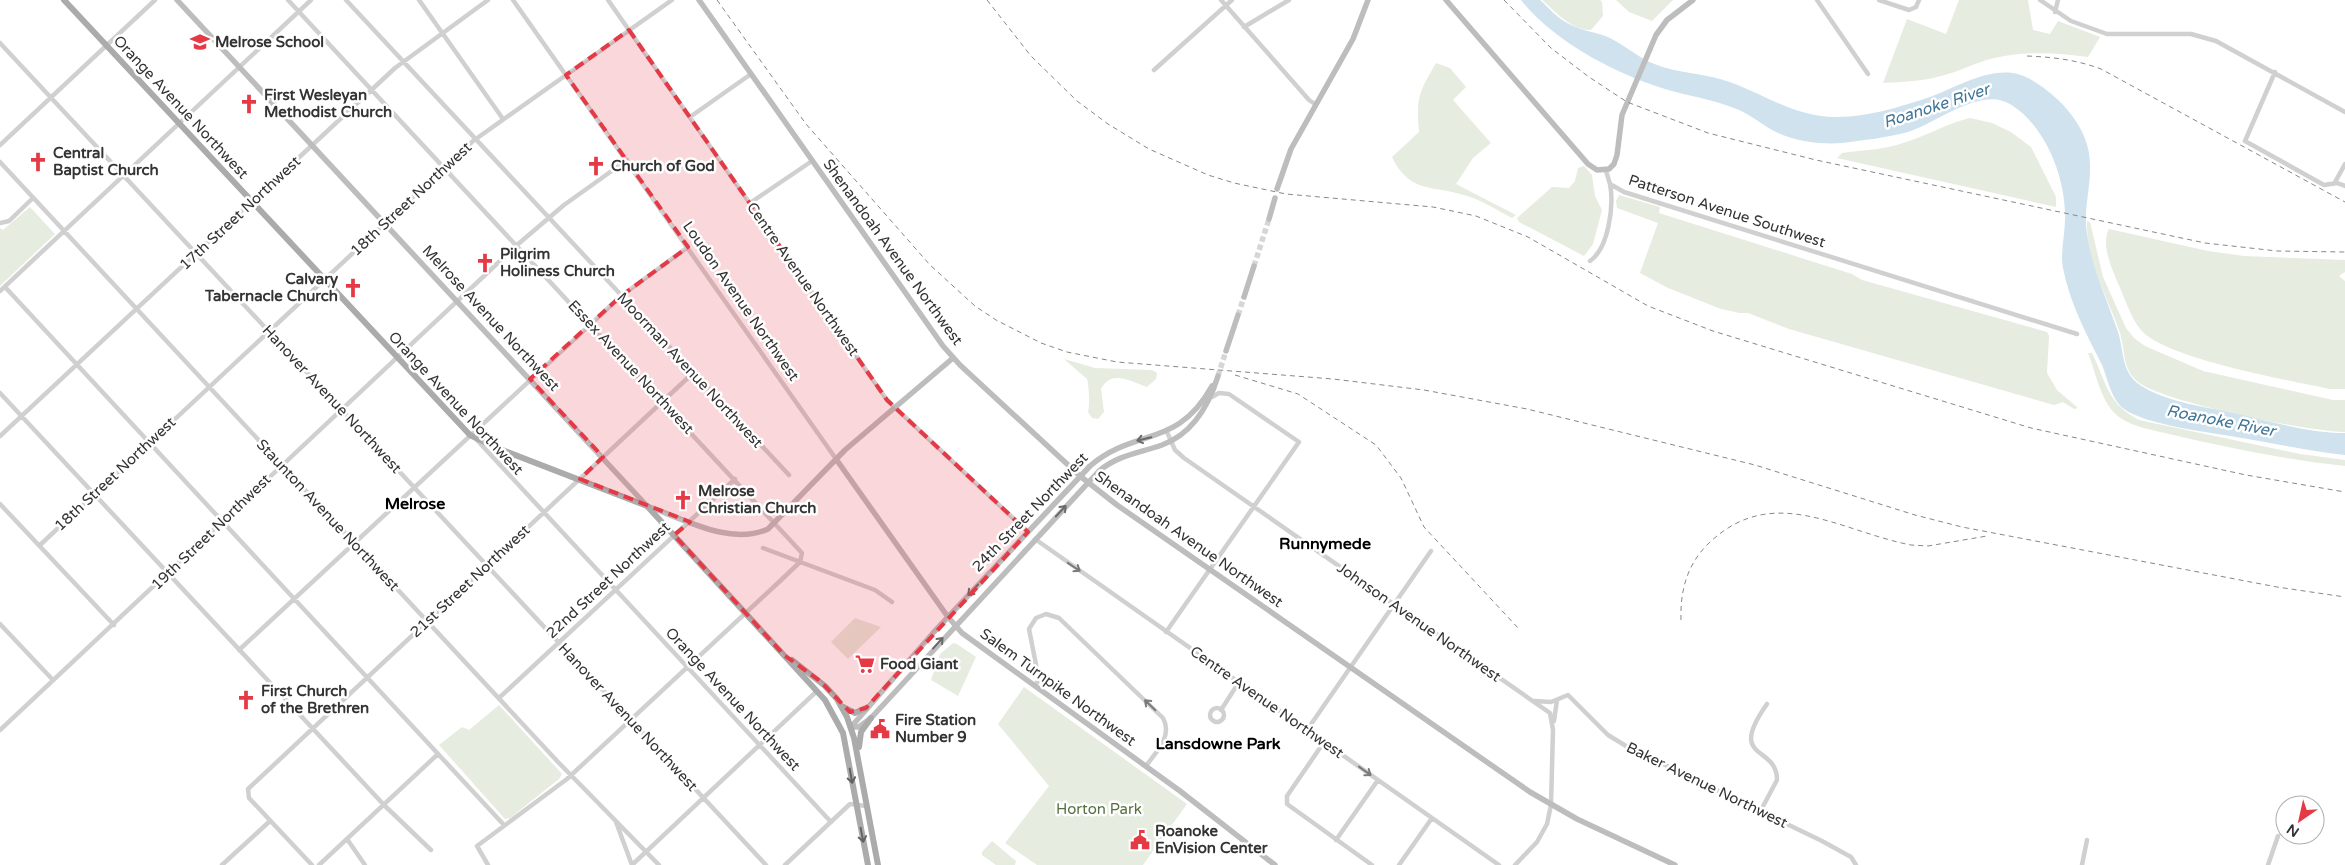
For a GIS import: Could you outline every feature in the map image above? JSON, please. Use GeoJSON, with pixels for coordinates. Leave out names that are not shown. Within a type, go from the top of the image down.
{"type":"FeatureCollection","features":[{"type":"Feature","properties":{"kind":"main road","name":"Orange Avenue Northwest"},"geometry":{"type":"LineString","coordinates":[[64,0],[473,437]]}},
{"type":"Feature","properties":{"kind":"main road"},"geometry":{"type":"LineString","coordinates":[[473,437],[647,506]]}},
{"type":"Feature","properties":{"kind":"main road","name":"Melrose Avenue Northwest"},"geometry":{"type":"LineString","coordinates":[[647,506],[817,691],[838,720],[846,747],[868,865]]}},
{"type":"Feature","properties":{"kind":"main road","name":"Melrose Avenue Northwest"},"geometry":{"type":"LineString","coordinates":[[784,655],[820,681],[840,704],[851,727],[878,865]]}},
{"type":"Feature","properties":{"kind":"main road"},"geometry":{"type":"LineString","coordinates":[[817,691],[827,696],[842,720],[851,727],[846,747]]}},
{"type":"Feature","properties":{"kind":"main road"},"geometry":{"type":"LineString","coordinates":[[840,704],[847,711],[855,713],[866,708]]}},
{"type":"Feature","properties":{"kind":"main road"},"geometry":{"type":"LineString","coordinates":[[863,789],[866,780],[859,740],[871,718]]}},
{"type":"Feature","properties":{"kind":"street"},"geometry":{"type":"LineString","coordinates":[[0,145],[156,0]]}},
{"type":"Feature","properties":{"kind":"street","name":"Melrose Avenue Northwest"},"geometry":{"type":"LineString","coordinates":[[178,0],[647,506]]}},
{"type":"Feature","properties":{"kind":"street","name":"Essex Avenue Northwest"},"geometry":{"type":"LineString","coordinates":[[288,0],[801,550],[802,557],[800,562]]}},
{"type":"Feature","properties":{"kind":"street"},"geometry":{"type":"LineString","coordinates":[[0,291],[312,0]]}},
{"type":"Feature","properties":{"kind":"street","name":"Moorman Avenue Northwest"},"geometry":{"type":"LineString","coordinates":[[346,0],[789,476]]}},
{"type":"Feature","properties":{"kind":"street"},"geometry":{"type":"LineString","coordinates":[[419,0],[503,119]]}},
{"type":"Feature","properties":{"kind":"street","name":"17th Street Northwest"},"geometry":{"type":"LineString","coordinates":[[0,436],[402,61],[488,0]]}},
{"type":"Feature","properties":{"kind":"street","name":"Loudon Avenue Northwest"},"geometry":{"type":"LineString","coordinates":[[514,0],[948,617]]}},
{"type":"Feature","properties":{"kind":"street","name":"Centre Avenue Northwest"},"geometry":{"type":"LineString","coordinates":[[608,0],[895,408],[1028,532]]}},
{"type":"Feature","properties":{"kind":"street","name":"18th Street Northwest"},"geometry":{"type":"LineString","coordinates":[[40,546],[475,139],[672,0]]}},
{"type":"Feature","properties":{"kind":"street","name":"Shenandoah Avenue Northwest"},"geometry":{"type":"LineString","coordinates":[[699,0],[931,330],[953,358],[1087,483],[1551,805],[1676,865]]}},
{"type":"Feature","properties":{"kind":"street"},"geometry":{"type":"LineString","coordinates":[[1221,0],[1309,100],[1315,104]]}},
{"type":"Feature","properties":{"kind":"street"},"geometry":{"type":"LineString","coordinates":[[1154,70],[1232,0]]}},
{"type":"Feature","properties":{"kind":"street"},"geometry":{"type":"LineString","coordinates":[[1244,27],[1290,0]]}},
{"type":"Feature","properties":{"kind":"street"},"geometry":{"type":"LineString","coordinates":[[1277,189],[1291,148],[1353,39],[1368,0]]}},
{"type":"Feature","properties":{"kind":"street"},"geometry":{"type":"LineString","coordinates":[[1446,0],[1588,164],[1597,170],[1606,171],[1612,167],[1616,160],[1620,124],[1632,88],[1657,32],[1666,20],[1692,0]]}},
{"type":"Feature","properties":{"kind":"street"},"geometry":{"type":"LineString","coordinates":[[1818,0],[1868,74]]}},
{"type":"Feature","properties":{"kind":"street"},"geometry":{"type":"LineString","coordinates":[[1879,0],[1909,10],[1916,7],[1919,0]]}},
{"type":"Feature","properties":{"kind":"street"},"geometry":{"type":"LineString","coordinates":[[2040,0],[2055,12],[2085,27],[2107,34],[2191,34],[2205,37],[2275,72],[2345,112]]}},
{"type":"Feature","properties":{"kind":"street"},"geometry":{"type":"LineString","coordinates":[[2055,12],[2058,0]]}},
{"type":"Feature","properties":{"kind":"street","name":"Hanover Avenue Northwest"},"geometry":{"type":"LineString","coordinates":[[0,43],[766,865]]}},
{"type":"Feature","properties":{"kind":"street"},"geometry":{"type":"LineString","coordinates":[[2275,72],[2245,141],[2324,184],[2345,186]]}},
{"type":"Feature","properties":{"kind":"street"},"geometry":{"type":"LineString","coordinates":[[690,116],[751,74]]}},
{"type":"Feature","properties":{"kind":"street","name":"19th Street Northwest"},"geometry":{"type":"LineString","coordinates":[[0,730],[52,679],[114,625],[222,520],[517,246],[549,217],[627,160]]}},
{"type":"Feature","properties":{"kind":"street"},"geometry":{"type":"LineString","coordinates":[[750,203],[812,161]]}},
{"type":"Feature","properties":{"kind":"street","name":"Staunton Avenue Northwest"},"geometry":{"type":"LineString","coordinates":[[0,162],[498,698],[659,865]]}},
{"type":"Feature","properties":{"kind":"street"},"geometry":{"type":"LineString","coordinates":[[2334,184],[2345,164]]}},
{"type":"Feature","properties":{"kind":"street","name":"Patterson Avenue Southwest"},"geometry":{"type":"LineString","coordinates":[[1606,171],[1610,184],[1624,192],[2077,334]]}},
{"type":"Feature","properties":{"kind":"street"},"geometry":{"type":"LineString","coordinates":[[1590,261],[1596,255],[1609,224],[1612,203],[1610,184]]}},
{"type":"Feature","properties":{"kind":"street"},"geometry":{"type":"LineString","coordinates":[[0,223],[9,221],[33,198]]}},
{"type":"Feature","properties":{"kind":"street"},"geometry":{"type":"LineString","coordinates":[[1268,219],[1275,198]]}},
{"type":"Feature","properties":{"kind":"street"},"geometry":{"type":"LineString","coordinates":[[239,650],[414,487],[473,437],[530,379],[621,296],[688,247]]}},
{"type":"Feature","properties":{"kind":"street"},"geometry":{"type":"LineString","coordinates":[[1244,297],[1254,266]]}},
{"type":"Feature","properties":{"kind":"street"},"geometry":{"type":"LineString","coordinates":[[5,287],[504,825]]}},
{"type":"Feature","properties":{"kind":"street"},"geometry":{"type":"LineString","coordinates":[[1226,351],[1238,316]]}},
{"type":"Feature","properties":{"kind":"street"},"geometry":{"type":"LineString","coordinates":[[647,506],[718,532],[745,536],[759,533],[775,523],[836,459],[953,358]]}},
{"type":"Feature","properties":{"kind":"street","name":"21st Street Northwest"},"geometry":{"type":"LineString","coordinates":[[270,821],[247,795],[248,789],[693,373]]}},
{"type":"Feature","properties":{"kind":"street","name":"24th Street Northwest"},"geometry":{"type":"LineString","coordinates":[[1218,376],[1212,397],[1197,418],[1170,441],[1113,460],[1087,483],[954,625],[871,718],[859,727],[851,727],[948,617],[1080,476],[1109,451],[1167,432],[1184,422],[1197,410],[1218,376]]}},
{"type":"Feature","properties":{"kind":"street"},"geometry":{"type":"LineString","coordinates":[[0,392],[384,806],[431,850]]}},
{"type":"Feature","properties":{"kind":"street"},"geometry":{"type":"LineString","coordinates":[[1166,632],[1300,442],[1229,394],[1219,393],[1212,397]]}},
{"type":"Feature","properties":{"kind":"street","name":"Johnson Avenue Northwest"},"geometry":{"type":"LineString","coordinates":[[1167,432],[1170,441],[1184,458],[1550,713],[1553,730]]}},
{"type":"Feature","properties":{"kind":"street","name":"Orange Avenue Northwest"},"geometry":{"type":"LineString","coordinates":[[473,437],[831,822]]}},
{"type":"Feature","properties":{"kind":"street","name":"22nd Street Northwest"},"geometry":{"type":"LineString","coordinates":[[498,698],[735,479]]}},
{"type":"Feature","properties":{"kind":"street"},"geometry":{"type":"LineString","coordinates":[[0,504],[114,625]]}},
{"type":"Feature","properties":{"kind":"street","name":"Centre Avenue Northwest"},"geometry":{"type":"LineString","coordinates":[[1035,539],[1499,865]]}},
{"type":"Feature","properties":{"kind":"street"},"geometry":{"type":"LineString","coordinates":[[763,548],[876,590],[892,602]]}},
{"type":"Feature","properties":{"kind":"street"},"geometry":{"type":"LineString","coordinates":[[1308,730],[1431,551]]}},
{"type":"Feature","properties":{"kind":"street"},"geometry":{"type":"LineString","coordinates":[[488,865],[477,846],[571,775],[800,562]]}},
{"type":"Feature","properties":{"kind":"street"},"geometry":{"type":"LineString","coordinates":[[1035,685],[1039,680],[1029,629],[1036,618],[1052,614],[1059,618],[1163,718],[1167,726],[1166,735],[1146,766]]}},
{"type":"Feature","properties":{"kind":"street","name":"Salem Turnpike Northwest"},"geometry":{"type":"LineString","coordinates":[[948,617],[954,625],[978,645],[1146,766],[1275,865]]}},
{"type":"Feature","properties":{"kind":"street"},"geometry":{"type":"LineString","coordinates":[[0,624],[52,679]]}},
{"type":"Feature","properties":{"kind":"street"},"geometry":{"type":"LineString","coordinates":[[1221,710],[1239,682]]}},
{"type":"Feature","properties":{"kind":"street"},"geometry":{"type":"LineString","coordinates":[[616,821],[632,865],[645,850],[817,691]]}},
{"type":"Feature","properties":{"kind":"street","name":"Baker Avenue Northwest"},"geometry":{"type":"LineString","coordinates":[[1557,700],[1568,695],[1608,735],[1626,746],[1822,841],[1851,857],[1855,863]]}},
{"type":"Feature","properties":{"kind":"street"},"geometry":{"type":"LineString","coordinates":[[1515,865],[1539,839],[1546,824],[1551,805],[1553,730],[1557,700],[1534,701]]}},
{"type":"Feature","properties":{"kind":"street"},"geometry":{"type":"LineString","coordinates":[[1760,812],[1777,780],[1773,767],[1755,749],[1750,737],[1755,722],[1767,704]]}},
{"type":"Feature","properties":{"kind":"street"},"geometry":{"type":"LineString","coordinates":[[1324,742],[1286,798],[1288,807],[1372,865]]}},
{"type":"Feature","properties":{"kind":"street"},"geometry":{"type":"LineString","coordinates":[[319,865],[438,754]]}},
{"type":"Feature","properties":{"kind":"street"},"geometry":{"type":"LineString","coordinates":[[1336,840],[1378,780]]}},
{"type":"Feature","properties":{"kind":"street"},"geometry":{"type":"LineString","coordinates":[[785,865],[850,804],[866,806]]}},
{"type":"Feature","properties":{"kind":"street"},"geometry":{"type":"LineString","coordinates":[[1399,865],[1432,818]]}},
{"type":"Feature","properties":{"kind":"street"},"geometry":{"type":"LineString","coordinates":[[222,865],[270,821],[312,865]]}},
{"type":"Feature","properties":{"kind":"street"},"geometry":{"type":"LineString","coordinates":[[347,839],[365,865]]}},
{"type":"Feature","properties":{"kind":"street"},"geometry":{"type":"LineString","coordinates":[[2082,865],[2087,840]]}},
{"type":"Feature","properties":{"kind":"street"},"geometry":{"type":"LineString","coordinates":[[2268,865],[2275,845]]}},
{"type":"Feature","properties":{"kind":"street"},"geometry":{"type":"LineString","coordinates":[[790,861],[794,865]]}},
{"type":"Feature","properties":{"kind":"highlighted area"},"geometry":{"type":"Polygon","coordinates":[[[629,30],[887,400],[1028,532],[866,708],[850,712],[820,681],[784,655],[674,535],[690,522],[580,479],[603,457],[530,379],[621,296],[688,247],[566,75],[629,30]]]}},
{"type":"Feature","properties":{"kind":"green space"},"geometry":{"type":"Polygon","coordinates":[[[1542,0],[1600,0],[1602,2],[1603,16],[1591,30],[1584,29],[1564,20],[1542,0]]]}},
{"type":"Feature","properties":{"kind":"green space"},"geometry":{"type":"Polygon","coordinates":[[[1616,0],[1673,0],[1652,21],[1629,12],[1616,0]]]}},
{"type":"Feature","properties":{"kind":"green space"},"geometry":{"type":"Polygon","coordinates":[[[1959,0],[2028,0],[2033,30],[2050,34],[2058,21],[2100,37],[2088,57],[2044,53],[2010,55],[1992,58],[1932,78],[1883,83],[1907,19],[1946,34],[1959,0]]]}},
{"type":"Feature","properties":{"kind":"green space"},"geometry":{"type":"Polygon","coordinates":[[[1436,63],[1450,68],[1466,87],[1453,100],[1491,143],[1473,158],[1456,184],[1516,215],[1512,218],[1470,197],[1425,187],[1416,183],[1407,178],[1392,157],[1419,132],[1418,111],[1420,96],[1436,63]]]}},
{"type":"Feature","properties":{"kind":"green space"},"geometry":{"type":"Polygon","coordinates":[[[1970,118],[1992,123],[2011,132],[2031,147],[2056,197],[2056,207],[1837,158],[1842,153],[1879,149],[1900,144],[1970,118]]]}},
{"type":"Feature","properties":{"kind":"green space"},"geometry":{"type":"Polygon","coordinates":[[[1584,166],[1592,175],[1595,196],[1602,210],[1593,244],[1584,256],[1519,222],[1517,218],[1552,187],[1569,188],[1575,181],[1578,168],[1584,166]]]}},
{"type":"Feature","properties":{"kind":"green space"},"geometry":{"type":"Polygon","coordinates":[[[1619,195],[1660,207],[1659,213],[1852,274],[1862,280],[2047,332],[2049,336],[2047,373],[2057,390],[2078,408],[2074,409],[2063,402],[2054,405],[1789,329],[1748,313],[1721,309],[1668,288],[1640,273],[1658,223],[1617,208],[1616,201],[1619,195]]]}},
{"type":"Feature","properties":{"kind":"green space"},"geometry":{"type":"Polygon","coordinates":[[[30,207],[55,234],[0,286],[0,228],[3,230],[30,207]]]}},
{"type":"Feature","properties":{"kind":"green space"},"geometry":{"type":"Polygon","coordinates":[[[2087,221],[2090,222],[2103,277],[2126,328],[2134,338],[2145,346],[2203,371],[2333,400],[2345,400],[2345,432],[2301,427],[2205,407],[2153,390],[2138,382],[2126,364],[2119,330],[2093,264],[2087,221]]]}},
{"type":"Feature","properties":{"kind":"green space"},"geometry":{"type":"Polygon","coordinates":[[[2109,229],[2208,251],[2244,256],[2345,260],[2345,272],[2339,276],[2345,281],[2345,389],[2329,389],[2228,367],[2174,350],[2153,340],[2136,324],[2115,275],[2106,248],[2109,229]]]}},
{"type":"Feature","properties":{"kind":"green space"},"geometry":{"type":"Polygon","coordinates":[[[2088,353],[2092,353],[2114,400],[2128,414],[2139,420],[2300,454],[2345,460],[2345,466],[2237,449],[2131,424],[2113,411],[2103,396],[2088,353]]]}},
{"type":"Feature","properties":{"kind":"green space"},"geometry":{"type":"Polygon","coordinates":[[[1064,359],[1095,368],[1152,370],[1157,373],[1156,379],[1147,387],[1122,378],[1110,379],[1101,389],[1104,412],[1098,419],[1092,418],[1088,412],[1087,379],[1064,359]]]}},
{"type":"Feature","properties":{"kind":"green space"},"geometry":{"type":"Polygon","coordinates":[[[855,618],[881,627],[848,659],[831,642],[855,618]]]}},
{"type":"Feature","properties":{"kind":"green space"},"geometry":{"type":"Polygon","coordinates":[[[953,643],[976,657],[958,696],[931,680],[940,654],[953,643]]]}},
{"type":"Feature","properties":{"kind":"green space","name":"Horton Park"},"geometry":{"type":"Polygon","coordinates":[[[1024,687],[1187,804],[1143,865],[1037,865],[1005,843],[1049,786],[998,724],[1024,687]]]}},
{"type":"Feature","properties":{"kind":"green space"},"geometry":{"type":"Polygon","coordinates":[[[499,705],[562,774],[559,779],[510,818],[505,819],[439,745],[462,727],[469,730],[499,705]]]}},
{"type":"Feature","properties":{"kind":"green space"},"geometry":{"type":"Polygon","coordinates":[[[992,841],[1016,861],[1015,865],[996,865],[982,855],[982,852],[992,841]]]}},
{"type":"Feature","properties":{"kind":"water","name":"Roanoke River"},"geometry":{"type":"Polygon","coordinates":[[[1521,0],[1540,0],[1565,22],[1610,38],[1657,65],[1720,79],[1792,109],[1821,116],[1849,117],[1883,111],[1927,98],[1978,77],[1991,74],[2004,72],[2030,79],[2052,94],[2062,104],[2071,114],[2085,138],[2090,164],[2086,216],[2089,247],[2118,332],[2126,368],[2134,380],[2151,391],[2188,404],[2305,429],[2345,433],[2345,455],[2162,424],[2134,415],[2120,405],[2113,394],[2102,365],[2079,318],[2066,281],[2062,256],[2065,225],[2064,203],[2058,170],[2034,125],[2010,104],[1998,100],[1972,103],[1908,132],[1883,137],[1842,143],[1816,143],[1797,139],[1780,134],[1734,108],[1646,83],[1606,65],[1550,29],[1521,0]]]}},
{"type":"Feature","properties":{"kind":"tunnel"},"geometry":{"type":"LineString","coordinates":[[1254,266],[1269,219]]}},
{"type":"Feature","properties":{"kind":"tunnel"},"geometry":{"type":"LineString","coordinates":[[1238,315],[1244,297]]}},
{"type":"Feature","properties":{"kind":"tunnel"},"geometry":{"type":"LineString","coordinates":[[1218,376],[1226,351]]}},
{"type":"Feature","properties":{"kind":"railway"},"geometry":{"type":"LineString","coordinates":[[717,0],[806,124],[930,265],[975,306],[996,320],[1041,343],[1067,352],[1117,362],[1333,379],[1424,390],[1527,409],[1755,465],[1915,515],[1962,527],[2277,587],[2345,597]]}},
{"type":"Feature","properties":{"kind":"railway"},"geometry":{"type":"LineString","coordinates":[[987,0],[1031,56],[1077,101],[1108,124],[1149,149],[1208,175],[1234,183],[1286,194],[1433,207],[1476,216],[1528,237],[1648,306],[1713,331],[2031,428],[2246,475],[2345,492]]}},
{"type":"Feature","properties":{"kind":"railway"},"geometry":{"type":"LineString","coordinates":[[1504,0],[1551,48],[1589,77],[1627,102],[1708,133],[1816,160],[2205,243],[2277,251],[2345,252]]}},
{"type":"Feature","properties":{"kind":"railway"},"geometry":{"type":"LineString","coordinates":[[2027,56],[2083,63],[2101,69],[2345,202]]}},
{"type":"Feature","properties":{"kind":"railway"},"geometry":{"type":"LineString","coordinates":[[1235,375],[1298,394],[1376,445],[1401,478],[1424,527],[1519,629]]}},
{"type":"Feature","properties":{"kind":"railway"},"geometry":{"type":"LineString","coordinates":[[1681,620],[1686,578],[1701,551],[1733,525],[1757,516],[1782,513],[1807,516],[1911,545],[1928,546],[1987,536]]}},
{"type":"Feature","properties":{"kind":"place","name":"Melrose School"},"geometry":{"type":"Point","coordinates":[200,42]}},
{"type":"Feature","properties":{"kind":"place","name":"First Wesleyan Methodist Church"},"geometry":{"type":"Point","coordinates":[249,104]}},
{"type":"Feature","properties":{"kind":"place","name":"Central Baptist Church"},"geometry":{"type":"Point","coordinates":[38,162]}},
{"type":"Feature","properties":{"kind":"place","name":"Church of God"},"geometry":{"type":"Point","coordinates":[596,166]}},
{"type":"Feature","properties":{"kind":"place","name":"Pilgrim Holiness Church"},"geometry":{"type":"Point","coordinates":[485,263]}},
{"type":"Feature","properties":{"kind":"place","name":"Calvary Tabernacle Church"},"geometry":{"type":"Point","coordinates":[353,288]}},
{"type":"Feature","properties":{"kind":"place","name":"Melrose Christian Church"},"geometry":{"type":"Point","coordinates":[683,500]}},
{"type":"Feature","properties":{"kind":"place","name":"Food Giant"},"geometry":{"type":"Point","coordinates":[865,664]}},
{"type":"Feature","properties":{"kind":"place","name":"First Church of the Brethren"},"geometry":{"type":"Point","coordinates":[246,700]}},
{"type":"Feature","properties":{"kind":"place","name":"Fire Station Number 9"},"geometry":{"type":"Point","coordinates":[880,729]}},
{"type":"Feature","properties":{"kind":"place","name":"Roanoke EnVision Center"},"geometry":{"type":"Point","coordinates":[1140,840]}},
{"type":"Feature","properties":{"kind":"district","name":"Melrose"},"geometry":{"type":"Point","coordinates":[415,503]}},
{"type":"Feature","properties":{"kind":"district","name":"Runnymede"},"geometry":{"type":"Point","coordinates":[1325,543]}},
{"type":"Feature","properties":{"kind":"district","name":"Lansdowne Park"},"geometry":{"type":"Point","coordinates":[1218,743]}}]}
